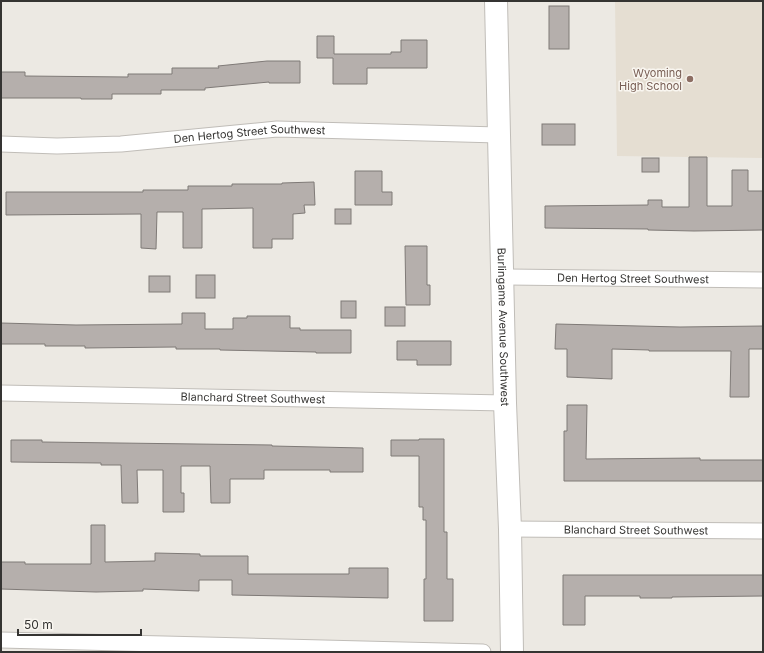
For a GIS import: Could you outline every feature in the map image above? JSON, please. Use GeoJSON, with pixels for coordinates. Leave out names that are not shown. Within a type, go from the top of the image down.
{"type":"FeatureCollection","features":[{"type":"Feature","properties":{"kind":"street","name":"Burlingame Avenue Southwest"},"geometry":{"type":"LineString","coordinates":[[496,1],[504,404],[510,529],[512,652]]}},
{"type":"Feature","properties":{"kind":"street","name":"Den Hertog Street Southwest"},"geometry":{"type":"LineString","coordinates":[[1,144],[65,146],[121,144],[277,129],[498,135]]}},
{"type":"Feature","properties":{"kind":"street","name":"Den Hertog Street Southwest"},"geometry":{"type":"LineString","coordinates":[[502,277],[763,280]]}},
{"type":"Feature","properties":{"kind":"street","name":"Blanchard Street Southwest"},"geometry":{"type":"LineString","coordinates":[[1,393],[504,404]]}},
{"type":"Feature","properties":{"kind":"street","name":"Blanchard Street Southwest"},"geometry":{"type":"LineString","coordinates":[[510,529],[763,531]]}},
{"type":"Feature","properties":{"kind":"street"},"geometry":{"type":"LineString","coordinates":[[1,640],[483,652]]}},
{"type":"Feature","properties":{"kind":"shaded area","name":"Wyoming High School"},"geometry":{"type":"Polygon","coordinates":[[[615,1],[763,1],[763,158],[617,156],[615,1]]]}},
{"type":"Feature","properties":{"kind":"building"},"geometry":{"type":"Polygon","coordinates":[[[549,6],[569,6],[569,49],[549,49],[549,6]]]}},
{"type":"Feature","properties":{"kind":"building"},"geometry":{"type":"Polygon","coordinates":[[[317,36],[334,36],[334,54],[391,54],[391,52],[401,52],[401,40],[427,40],[427,68],[367,68],[367,84],[333,84],[333,58],[317,58],[317,36]]]}},
{"type":"Feature","properties":{"kind":"building"},"geometry":{"type":"Polygon","coordinates":[[[267,61],[300,61],[300,83],[269,82],[205,88],[205,90],[161,90],[161,94],[112,94],[112,99],[1,98],[1,72],[25,72],[25,76],[128,77],[128,74],[172,74],[172,68],[219,68],[218,66],[267,61]]]}},
{"type":"Feature","properties":{"kind":"building"},"geometry":{"type":"Polygon","coordinates":[[[542,124],[575,124],[575,145],[542,145],[542,124]]]}},
{"type":"Feature","properties":{"kind":"building"},"geometry":{"type":"Polygon","coordinates":[[[689,157],[707,157],[707,206],[732,206],[732,170],[748,170],[748,191],[763,191],[763,230],[694,231],[545,228],[545,206],[648,205],[648,200],[662,200],[662,207],[689,207],[689,157]]]}},
{"type":"Feature","properties":{"kind":"building"},"geometry":{"type":"Polygon","coordinates":[[[642,158],[659,158],[659,172],[642,172],[642,158]]]}},
{"type":"Feature","properties":{"kind":"building"},"geometry":{"type":"Polygon","coordinates":[[[355,171],[382,171],[382,192],[392,192],[392,205],[355,205],[355,171]]]}},
{"type":"Feature","properties":{"kind":"building"},"geometry":{"type":"Polygon","coordinates":[[[314,182],[315,205],[304,205],[305,213],[293,214],[293,239],[272,239],[272,248],[253,248],[253,208],[202,209],[202,248],[183,248],[183,212],[157,212],[156,249],[141,248],[141,214],[6,215],[6,192],[143,192],[143,190],[188,190],[188,186],[232,186],[232,184],[282,184],[314,182]]]}},
{"type":"Feature","properties":{"kind":"building"},"geometry":{"type":"Polygon","coordinates":[[[335,209],[351,209],[351,224],[335,224],[335,209]]]}},
{"type":"Feature","properties":{"kind":"building"},"geometry":{"type":"Polygon","coordinates":[[[405,246],[427,246],[427,285],[430,285],[430,305],[406,305],[405,246]]]}},
{"type":"Feature","properties":{"kind":"building"},"geometry":{"type":"Polygon","coordinates":[[[196,275],[215,275],[215,298],[196,298],[196,275]]]}},
{"type":"Feature","properties":{"kind":"building"},"geometry":{"type":"Polygon","coordinates":[[[149,276],[170,276],[170,292],[149,292],[149,276]]]}},
{"type":"Feature","properties":{"kind":"building"},"geometry":{"type":"Polygon","coordinates":[[[341,301],[356,301],[356,318],[341,318],[341,301]]]}},
{"type":"Feature","properties":{"kind":"building"},"geometry":{"type":"Polygon","coordinates":[[[385,307],[405,307],[405,326],[385,326],[385,307]]]}},
{"type":"Feature","properties":{"kind":"building"},"geometry":{"type":"Polygon","coordinates":[[[182,313],[205,313],[205,329],[233,329],[233,318],[247,318],[247,316],[290,316],[290,328],[300,328],[300,330],[351,330],[351,353],[176,349],[176,347],[85,348],[85,346],[45,346],[45,344],[1,344],[1,323],[76,325],[182,324],[182,313]]]}},
{"type":"Feature","properties":{"kind":"building"},"geometry":{"type":"Polygon","coordinates":[[[556,324],[680,327],[763,326],[763,349],[749,349],[749,397],[730,397],[731,351],[649,351],[612,349],[612,379],[567,377],[567,349],[555,349],[556,324]]]}},
{"type":"Feature","properties":{"kind":"building"},"geometry":{"type":"Polygon","coordinates":[[[397,341],[451,341],[451,365],[417,365],[417,360],[397,360],[397,341]]]}},
{"type":"Feature","properties":{"kind":"building"},"geometry":{"type":"Polygon","coordinates":[[[567,405],[587,405],[586,459],[700,458],[700,460],[763,460],[763,481],[564,481],[564,431],[567,431],[567,405]]]}},
{"type":"Feature","properties":{"kind":"building"},"geometry":{"type":"Polygon","coordinates":[[[444,439],[444,532],[447,532],[447,579],[453,579],[453,621],[424,621],[426,520],[423,520],[423,507],[419,507],[419,456],[391,456],[391,440],[444,439]]]}},
{"type":"Feature","properties":{"kind":"building"},"geometry":{"type":"Polygon","coordinates":[[[11,440],[42,440],[42,442],[272,445],[363,448],[363,472],[330,472],[330,470],[264,470],[264,479],[230,479],[230,503],[211,503],[210,466],[181,466],[181,493],[184,493],[184,512],[163,512],[163,470],[137,470],[138,503],[122,503],[121,465],[101,465],[101,463],[11,462],[11,440]]]}},
{"type":"Feature","properties":{"kind":"building"},"geometry":{"type":"Polygon","coordinates":[[[91,525],[105,525],[105,562],[155,561],[155,553],[200,554],[200,556],[248,556],[248,574],[349,574],[349,568],[388,568],[388,598],[232,595],[232,580],[199,580],[199,591],[143,589],[143,591],[96,592],[1,589],[1,562],[25,562],[25,564],[91,564],[91,525]]]}},
{"type":"Feature","properties":{"kind":"building"},"geometry":{"type":"Polygon","coordinates":[[[563,575],[763,575],[763,596],[640,598],[640,596],[585,596],[585,625],[563,625],[563,575]]]}},
{"type":"Feature","properties":{"kind":"place","name":"Wyoming High School"},"geometry":{"type":"Point","coordinates":[690,79]}}]}
